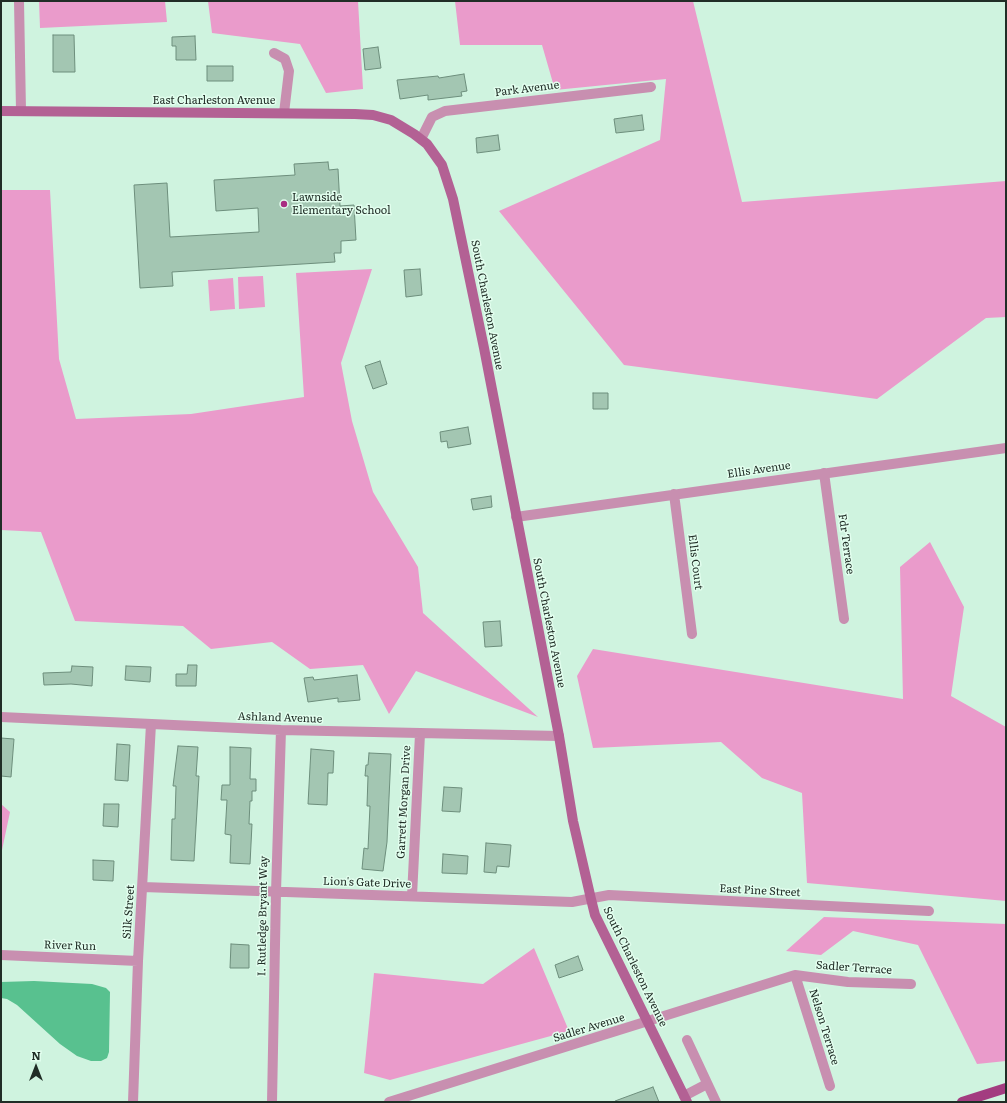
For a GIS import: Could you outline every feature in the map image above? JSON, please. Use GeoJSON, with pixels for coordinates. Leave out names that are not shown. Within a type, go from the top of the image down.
{"type":"FeatureCollection","features":[{"type":"Feature","properties":{"kind":"main road"},"geometry":{"type":"LineString","coordinates":[[962,1102],[1006,1088]]}},
{"type":"Feature","properties":{"kind":"street"},"geometry":{"type":"LineString","coordinates":[[18,1],[21,112]]}},
{"type":"Feature","properties":{"kind":"street"},"geometry":{"type":"LineString","coordinates":[[274,53],[286,59],[289,71],[284,113]]}},
{"type":"Feature","properties":{"kind":"street","name":"Park Avenue"},"geometry":{"type":"LineString","coordinates":[[422,139],[432,117],[445,111],[651,87]]}},
{"type":"Feature","properties":{"kind":"street","name":"East Charleston Avenue"},"geometry":{"type":"LineString","coordinates":[[1,111],[373,115],[391,120],[422,139]]}},
{"type":"Feature","properties":{"kind":"street","name":"South Charleston Avenue"},"geometry":{"type":"LineString","coordinates":[[422,139],[442,165],[453,199],[484,348],[559,736],[573,821],[591,899],[596,915],[686,1099]]}},
{"type":"Feature","properties":{"kind":"street","name":"Ellis Avenue"},"geometry":{"type":"LineString","coordinates":[[516,517],[1006,448]]}},
{"type":"Feature","properties":{"kind":"street","name":"Fdr Terrace"},"geometry":{"type":"LineString","coordinates":[[824,473],[844,619]]}},
{"type":"Feature","properties":{"kind":"street","name":"Ellis Court"},"geometry":{"type":"LineString","coordinates":[[674,494],[692,634]]}},
{"type":"Feature","properties":{"kind":"street","name":"Ashland Avenue"},"geometry":{"type":"LineString","coordinates":[[1,717],[281,730],[559,736]]}},
{"type":"Feature","properties":{"kind":"street","name":"Silk Street"},"geometry":{"type":"LineString","coordinates":[[133,1102],[138,961],[151,724]]}},
{"type":"Feature","properties":{"kind":"street","name":"I. Rutledge Bryant Way"},"geometry":{"type":"LineString","coordinates":[[272,1102],[281,730]]}},
{"type":"Feature","properties":{"kind":"street","name":"Garrett Morgan Drive"},"geometry":{"type":"LineString","coordinates":[[412,896],[420,734]]}},
{"type":"Feature","properties":{"kind":"street","name":"Lion's Gate Drive"},"geometry":{"type":"LineString","coordinates":[[143,887],[572,902],[591,899]]}},
{"type":"Feature","properties":{"kind":"street","name":"East Pine Street"},"geometry":{"type":"LineString","coordinates":[[591,899],[609,895],[929,911]]}},
{"type":"Feature","properties":{"kind":"street","name":"River Run"},"geometry":{"type":"LineString","coordinates":[[1,955],[138,961]]}},
{"type":"Feature","properties":{"kind":"street","name":"Sadler Avenue"},"geometry":{"type":"LineString","coordinates":[[389,1102],[795,975]]}},
{"type":"Feature","properties":{"kind":"street","name":"Sadler Terrace"},"geometry":{"type":"LineString","coordinates":[[795,975],[848,982],[911,984]]}},
{"type":"Feature","properties":{"kind":"street","name":"Nelson Terrace"},"geometry":{"type":"LineString","coordinates":[[795,975],[830,1086]]}},
{"type":"Feature","properties":{"kind":"street"},"geometry":{"type":"LineString","coordinates":[[687,1040],[716,1102]]}},
{"type":"Feature","properties":{"kind":"street"},"geometry":{"type":"LineString","coordinates":[[686,1099],[707,1084]]}},
{"type":"Feature","properties":{"kind":"shaded area"},"geometry":{"type":"Polygon","coordinates":[[[39,1],[165,1],[167,22],[40,28],[39,1]]]}},
{"type":"Feature","properties":{"kind":"shaded area"},"geometry":{"type":"Polygon","coordinates":[[[208,1],[358,1],[363,89],[326,93],[300,44],[212,33],[208,1]]]}},
{"type":"Feature","properties":{"kind":"shaded area"},"geometry":{"type":"Polygon","coordinates":[[[455,1],[693,1],[742,202],[1006,181],[1006,317],[986,318],[877,399],[624,365],[499,211],[660,140],[666,79],[555,90],[542,45],[460,45],[455,1]]]}},
{"type":"Feature","properties":{"kind":"shaded area"},"geometry":{"type":"Polygon","coordinates":[[[1,190],[50,190],[59,359],[76,419],[191,414],[304,397],[296,273],[372,269],[341,363],[352,421],[373,492],[418,567],[423,613],[538,717],[416,671],[389,714],[363,665],[310,669],[272,642],[211,649],[183,626],[75,621],[41,532],[1,530],[1,190]]]}},
{"type":"Feature","properties":{"kind":"shaded area"},"geometry":{"type":"Polygon","coordinates":[[[263,276],[265,307],[239,309],[238,277],[263,276]]]}},
{"type":"Feature","properties":{"kind":"shaded area"},"geometry":{"type":"Polygon","coordinates":[[[233,278],[235,309],[210,311],[208,280],[233,278]]]}},
{"type":"Feature","properties":{"kind":"shaded area"},"geometry":{"type":"Polygon","coordinates":[[[930,542],[964,607],[951,696],[1006,727],[1006,901],[807,883],[802,793],[762,778],[721,742],[593,748],[577,676],[593,649],[903,699],[900,567],[930,542]]]}},
{"type":"Feature","properties":{"kind":"shaded area"},"geometry":{"type":"Polygon","coordinates":[[[1,804],[10,812],[1,855],[1,804]]]}},
{"type":"Feature","properties":{"kind":"shaded area"},"geometry":{"type":"Polygon","coordinates":[[[824,917],[1006,924],[1006,1061],[977,1064],[918,945],[853,931],[821,955],[786,951],[824,917]]]}},
{"type":"Feature","properties":{"kind":"shaded area"},"geometry":{"type":"Polygon","coordinates":[[[534,948],[569,1031],[390,1080],[364,1073],[374,973],[483,984],[534,948]]]}},
{"type":"Feature","properties":{"kind":"shaded area"},"geometry":{"type":"Polygon","coordinates":[[[34,981],[92,984],[106,988],[110,992],[109,1052],[107,1058],[101,1061],[91,1061],[77,1056],[60,1044],[17,1005],[7,999],[1,998],[1,982],[34,981]]]}},
{"type":"Feature","properties":{"kind":"building"},"geometry":{"type":"Polygon","coordinates":[[[53,35],[74,35],[75,72],[53,72],[53,35]]]}},
{"type":"Feature","properties":{"kind":"building"},"geometry":{"type":"Polygon","coordinates":[[[195,36],[196,60],[176,60],[176,46],[172,46],[172,37],[195,36]]]}},
{"type":"Feature","properties":{"kind":"building"},"geometry":{"type":"Polygon","coordinates":[[[378,47],[381,68],[365,70],[363,49],[378,47]]]}},
{"type":"Feature","properties":{"kind":"building"},"geometry":{"type":"Polygon","coordinates":[[[207,66],[233,66],[233,81],[207,81],[207,66]]]}},
{"type":"Feature","properties":{"kind":"building"},"geometry":{"type":"Polygon","coordinates":[[[464,74],[467,91],[461,92],[462,96],[428,100],[428,95],[400,99],[397,80],[438,76],[439,78],[464,74]]]}},
{"type":"Feature","properties":{"kind":"building"},"geometry":{"type":"Polygon","coordinates":[[[642,115],[644,130],[616,133],[614,119],[642,115]]]}},
{"type":"Feature","properties":{"kind":"building"},"geometry":{"type":"Polygon","coordinates":[[[498,135],[500,150],[477,153],[476,138],[498,135]]]}},
{"type":"Feature","properties":{"kind":"building"},"geometry":{"type":"Polygon","coordinates":[[[328,162],[329,170],[338,169],[340,206],[354,205],[356,240],[341,241],[341,253],[334,253],[335,262],[172,272],[173,286],[140,288],[134,185],[167,183],[170,237],[259,232],[258,208],[216,211],[214,180],[295,175],[294,164],[328,162]]]}},
{"type":"Feature","properties":{"kind":"building"},"geometry":{"type":"Polygon","coordinates":[[[420,269],[422,295],[406,297],[404,270],[420,269]]]}},
{"type":"Feature","properties":{"kind":"building"},"geometry":{"type":"Polygon","coordinates":[[[380,361],[387,384],[373,389],[365,366],[380,361]]]}},
{"type":"Feature","properties":{"kind":"building"},"geometry":{"type":"Polygon","coordinates":[[[593,393],[608,393],[608,409],[593,409],[593,393]]]}},
{"type":"Feature","properties":{"kind":"building"},"geometry":{"type":"Polygon","coordinates":[[[468,427],[471,444],[448,448],[447,441],[441,442],[440,432],[468,427]]]}},
{"type":"Feature","properties":{"kind":"building"},"geometry":{"type":"Polygon","coordinates":[[[491,496],[492,507],[473,510],[471,499],[491,496]]]}},
{"type":"Feature","properties":{"kind":"building"},"geometry":{"type":"Polygon","coordinates":[[[500,621],[502,646],[485,647],[483,622],[500,621]]]}},
{"type":"Feature","properties":{"kind":"building"},"geometry":{"type":"Polygon","coordinates":[[[188,665],[197,665],[196,686],[176,686],[176,674],[187,674],[188,665]]]}},
{"type":"Feature","properties":{"kind":"building"},"geometry":{"type":"Polygon","coordinates":[[[72,666],[93,667],[92,686],[71,684],[44,685],[43,673],[71,672],[72,666]]]}},
{"type":"Feature","properties":{"kind":"building"},"geometry":{"type":"Polygon","coordinates":[[[126,666],[151,667],[150,682],[125,680],[126,666]]]}},
{"type":"Feature","properties":{"kind":"building"},"geometry":{"type":"Polygon","coordinates":[[[357,675],[360,700],[338,702],[338,698],[308,702],[304,678],[313,677],[314,680],[357,675]]]}},
{"type":"Feature","properties":{"kind":"building"},"geometry":{"type":"Polygon","coordinates":[[[1,738],[14,739],[11,777],[1,776],[1,738]]]}},
{"type":"Feature","properties":{"kind":"building"},"geometry":{"type":"Polygon","coordinates":[[[117,744],[130,745],[128,781],[115,780],[117,744]]]}},
{"type":"Feature","properties":{"kind":"building"},"geometry":{"type":"Polygon","coordinates":[[[178,746],[198,747],[196,776],[199,776],[194,861],[171,860],[172,819],[175,819],[176,786],[173,786],[178,746]]]}},
{"type":"Feature","properties":{"kind":"building"},"geometry":{"type":"Polygon","coordinates":[[[230,747],[251,748],[250,779],[256,779],[256,791],[252,791],[252,801],[250,801],[249,824],[252,824],[250,864],[230,863],[231,835],[225,834],[227,800],[221,800],[222,785],[230,785],[230,747]]]}},
{"type":"Feature","properties":{"kind":"building"},"geometry":{"type":"Polygon","coordinates":[[[311,749],[334,751],[333,773],[328,773],[327,805],[308,804],[311,749]]]}},
{"type":"Feature","properties":{"kind":"building"},"geometry":{"type":"Polygon","coordinates":[[[369,753],[391,754],[387,842],[383,871],[362,869],[364,848],[368,849],[370,806],[367,806],[368,776],[365,776],[369,753]]]}},
{"type":"Feature","properties":{"kind":"building"},"geometry":{"type":"Polygon","coordinates":[[[444,787],[462,788],[460,812],[442,811],[444,787]]]}},
{"type":"Feature","properties":{"kind":"building"},"geometry":{"type":"Polygon","coordinates":[[[104,804],[119,804],[118,827],[103,826],[104,804]]]}},
{"type":"Feature","properties":{"kind":"building"},"geometry":{"type":"Polygon","coordinates":[[[486,843],[511,845],[509,867],[497,866],[496,873],[484,872],[486,843]]]}},
{"type":"Feature","properties":{"kind":"building"},"geometry":{"type":"Polygon","coordinates":[[[443,854],[468,856],[467,874],[442,873],[443,854]]]}},
{"type":"Feature","properties":{"kind":"building"},"geometry":{"type":"Polygon","coordinates":[[[93,860],[114,861],[113,881],[93,880],[93,860]]]}},
{"type":"Feature","properties":{"kind":"building"},"geometry":{"type":"Polygon","coordinates":[[[231,944],[249,945],[249,968],[230,968],[231,944]]]}},
{"type":"Feature","properties":{"kind":"building"},"geometry":{"type":"Polygon","coordinates":[[[578,956],[583,970],[559,978],[555,965],[578,956]]]}},
{"type":"Feature","properties":{"kind":"building"},"geometry":{"type":"Polygon","coordinates":[[[653,1087],[659,1102],[615,1102],[615,1101],[653,1087]]]}},
{"type":"Feature","properties":{"kind":"place","name":"Lawnside Elementary School"},"geometry":{"type":"Point","coordinates":[284,204]}}]}
